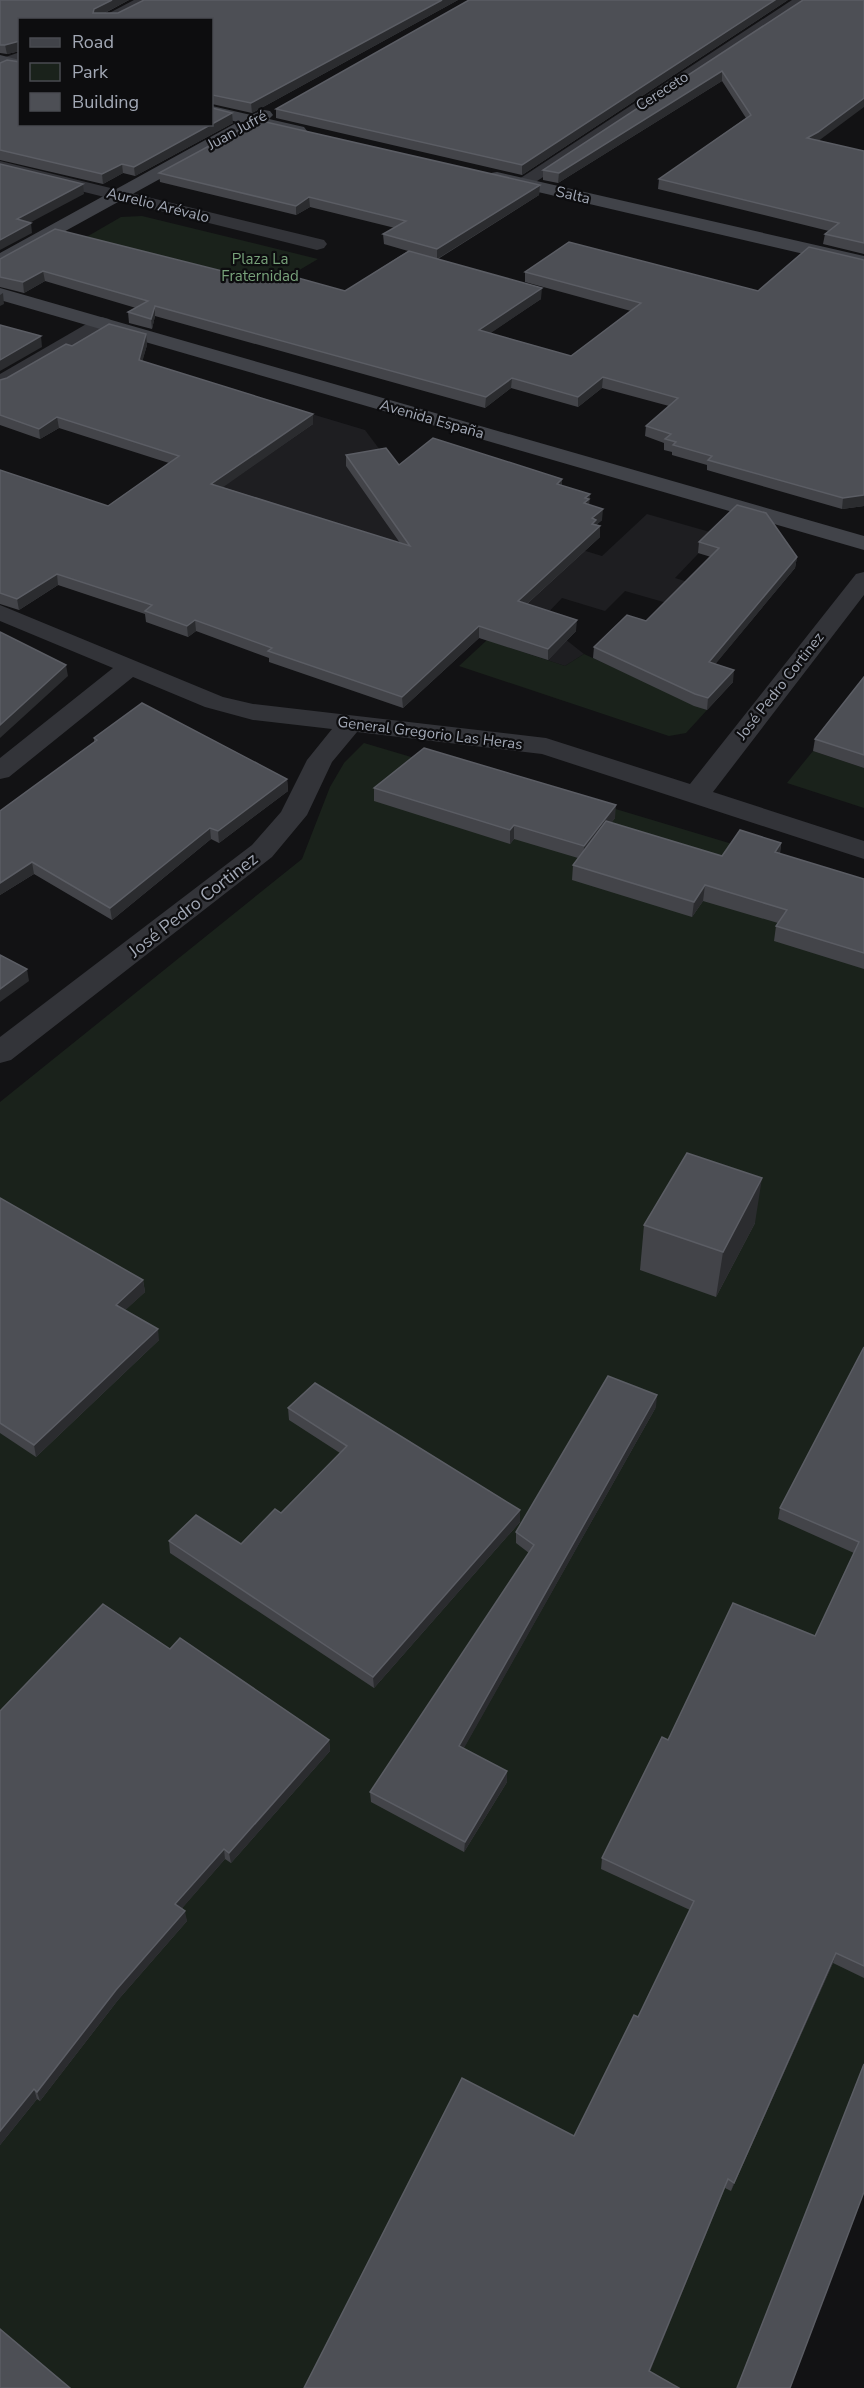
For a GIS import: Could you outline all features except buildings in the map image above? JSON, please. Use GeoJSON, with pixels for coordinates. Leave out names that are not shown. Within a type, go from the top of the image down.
{"type":"FeatureCollection","features":[{"type":"Feature","properties":{"kind":"main road","name":"Juan Jufré"},"geometry":{"type":"LineString","coordinates":[[0,261],[281,106]]}},
{"type":"Feature","properties":{"kind":"main road"},"geometry":{"type":"LineString","coordinates":[[213,111],[312,134]]}},
{"type":"Feature","properties":{"kind":"main road","name":"Salta"},"geometry":{"type":"LineString","coordinates":[[475,172],[864,262]]}},
{"type":"Feature","properties":{"kind":"main road","name":"Avenida España"},"geometry":{"type":"LineString","coordinates":[[0,294],[864,543]]}},
{"type":"Feature","properties":{"kind":"street"},"geometry":{"type":"LineString","coordinates":[[108,18],[146,0]]}},
{"type":"Feature","properties":{"kind":"street","name":"Cereceto"},"geometry":{"type":"LineString","coordinates":[[522,183],[803,0]]}},
{"type":"Feature","properties":{"kind":"street","name":"Aurelio Arévalo"},"geometry":{"type":"LineString","coordinates":[[0,166],[317,244]]}},
{"type":"Feature","properties":{"kind":"street"},"geometry":{"type":"LineString","coordinates":[[0,383],[102,323]]}},
{"type":"Feature","properties":{"kind":"street","name":"José Pedro Cortinez"},"geometry":{"type":"LineString","coordinates":[[697,794],[864,579]]}},
{"type":"Feature","properties":{"kind":"street","name":"General Gregorio Las Heras"},"geometry":{"type":"LineString","coordinates":[[0,612],[214,702],[254,712],[546,746],[864,850]]}},
{"type":"Feature","properties":{"kind":"street"},"geometry":{"type":"LineString","coordinates":[[0,771],[129,668]]}},
{"type":"Feature","properties":{"kind":"street","name":"José Pedro Cortinez"},"geometry":{"type":"LineString","coordinates":[[0,1053],[262,851],[292,815],[320,760],[350,724]]}},
{"type":"Feature","properties":{"kind":"shaded area"},"geometry":{"type":"Polygon","coordinates":[[[305,412],[365,430],[434,522],[527,533],[602,556],[647,514],[717,534],[675,578],[764,605],[747,626],[625,591],[605,611],[562,598],[541,620],[584,654],[565,666],[110,516],[305,412]]]}},
{"type":"Feature","properties":{"kind":"green space","name":"Plaza La Fraternidad"},"geometry":{"type":"Polygon","coordinates":[[[142,216],[318,259],[264,291],[76,243],[121,217],[142,216]]]}},
{"type":"Feature","properties":{"kind":"green space"},"geometry":{"type":"Polygon","coordinates":[[[487,640],[565,666],[584,654],[707,710],[686,733],[669,736],[459,666],[487,640]]]}},
{"type":"Feature","properties":{"kind":"green space"},"geometry":{"type":"Polygon","coordinates":[[[364,743],[583,808],[589,801],[779,858],[864,895],[864,2191],[790,2388],[0,2388],[0,1102],[302,859],[330,787],[344,763],[364,743]]]}},
{"type":"Feature","properties":{"kind":"green space"},"geometry":{"type":"Polygon","coordinates":[[[813,751],[864,768],[864,808],[787,783],[813,751]]]}}]}
